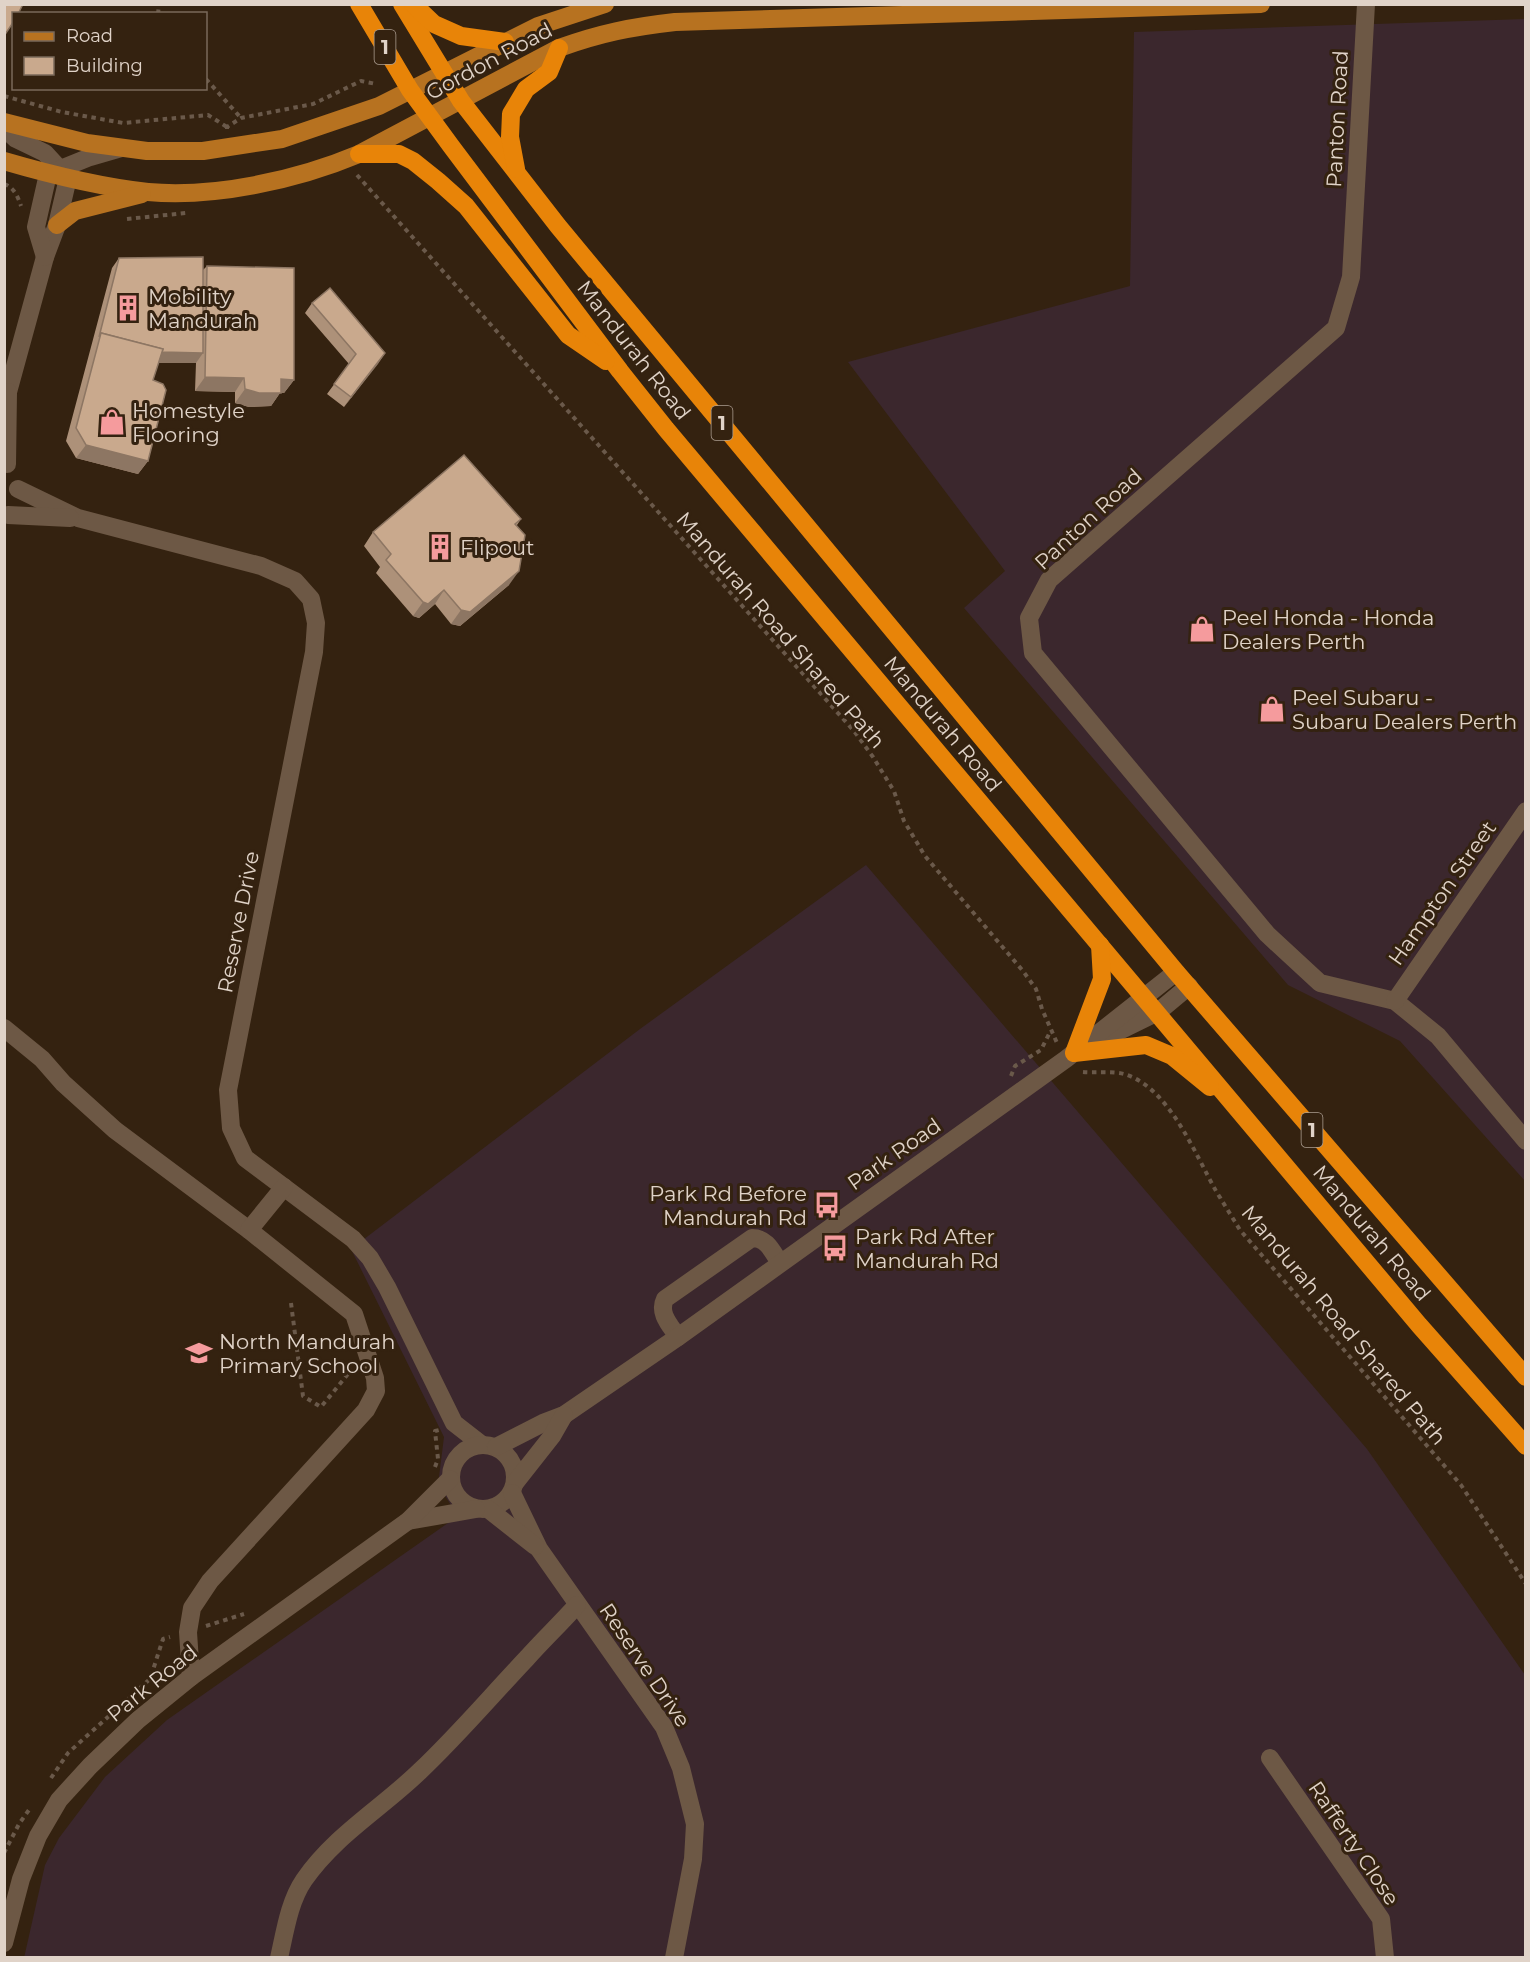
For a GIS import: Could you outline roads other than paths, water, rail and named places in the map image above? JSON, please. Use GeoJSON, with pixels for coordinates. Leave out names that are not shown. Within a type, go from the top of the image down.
{"type":"FeatureCollection","features":[{"type":"Feature","properties":{"kind":"highway","name":"Mandurah Road"},"geometry":{"type":"LineString","coordinates":[[359,4],[410,90],[430,118],[666,429],[1419,1324],[1526,1446]]}},
{"type":"Feature","properties":{"kind":"highway","name":"Mandurah Road"},"geometry":{"type":"LineString","coordinates":[[402,4],[461,101],[566,236],[1176,972],[1526,1377]]}},
{"type":"Feature","properties":{"kind":"highway"},"geometry":{"type":"LineString","coordinates":[[413,4],[434,24],[461,36],[504,42]]}},
{"type":"Feature","properties":{"kind":"highway"},"geometry":{"type":"LineString","coordinates":[[517,173],[510,137],[511,114],[526,89],[549,72],[560,48]]}},
{"type":"Feature","properties":{"kind":"highway"},"geometry":{"type":"LineString","coordinates":[[359,154],[399,154],[413,161],[438,181],[466,206],[568,335],[620,371]]}},
{"type":"Feature","properties":{"kind":"highway"},"geometry":{"type":"LineString","coordinates":[[1070,1056],[1102,979],[1100,945]]}},
{"type":"Feature","properties":{"kind":"highway"},"geometry":{"type":"LineString","coordinates":[[1070,1056],[1146,1045],[1172,1056],[1244,1116]]}},
{"type":"Feature","properties":{"kind":"main road","name":"Gordon Road"},"geometry":{"type":"LineString","coordinates":[[4,122],[57,137],[147,151],[203,151],[282,139],[379,106],[538,26],[604,4]]}},
{"type":"Feature","properties":{"kind":"main road","name":"Gordon Road"},"geometry":{"type":"LineString","coordinates":[[4,161],[95,185],[149,192],[206,191],[267,182],[331,166],[430,118],[560,48],[627,28],[675,22],[827,11],[1261,4]]}},
{"type":"Feature","properties":{"kind":"main road"},"geometry":{"type":"LineString","coordinates":[[57,225],[75,211],[118,202],[149,192]]}},
{"type":"Feature","properties":{"kind":"street","name":"Panton Road"},"geometry":{"type":"LineString","coordinates":[[1366,4],[1352,277],[1336,328],[1049,580],[1029,618],[1033,653],[1267,934],[1320,982],[1395,1001],[1438,1036],[1526,1141]]}},
{"type":"Feature","properties":{"kind":"street"},"geometry":{"type":"LineString","coordinates":[[4,128],[16,139],[45,153],[58,174],[57,225],[45,257],[6,396],[6,463],[16,480],[18,489],[17,499],[6,517]]}},
{"type":"Feature","properties":{"kind":"street"},"geometry":{"type":"LineString","coordinates":[[45,257],[36,227],[58,174],[90,157],[121,148]]}},
{"type":"Feature","properties":{"kind":"street","name":"Reserve Drive"},"geometry":{"type":"LineString","coordinates":[[18,489],[78,518],[261,566],[295,581],[310,598],[316,623],[314,652],[228,1090],[231,1128],[245,1158],[353,1239],[370,1258],[387,1287],[453,1423],[452,1472]]}},
{"type":"Feature","properties":{"kind":"street","name":"Reserve Drive"},"geometry":{"type":"LineString","coordinates":[[6,517],[78,518]]}},
{"type":"Feature","properties":{"kind":"street","name":"Hampton Street"},"geometry":{"type":"LineString","coordinates":[[1395,1001],[1526,811]]}},
{"type":"Feature","properties":{"kind":"street","name":"Park Road"},"geometry":{"type":"LineString","coordinates":[[489,1446],[564,1415],[678,1337],[1070,1056],[1176,972]]}},
{"type":"Feature","properties":{"kind":"street","name":"Park Road"},"geometry":{"type":"LineString","coordinates":[[1070,1056],[1158,1012],[1189,986]]}},
{"type":"Feature","properties":{"kind":"street"},"geometry":{"type":"LineString","coordinates":[[4,1028],[42,1059],[63,1083],[115,1130],[249,1230],[354,1314],[375,1378],[376,1391],[373,1399],[210,1581],[192,1608],[188,1632],[191,1677]]}},
{"type":"Feature","properties":{"kind":"street"},"geometry":{"type":"LineString","coordinates":[[249,1230],[284,1187]]}},
{"type":"Feature","properties":{"kind":"street"},"geometry":{"type":"LineString","coordinates":[[678,1337],[662,1312],[665,1299],[752,1238],[765,1242],[780,1263]]}},
{"type":"Feature","properties":{"kind":"street","name":"Park Road"},"geometry":{"type":"LineString","coordinates":[[513,1488],[552,1436],[564,1415]]}},
{"type":"Feature","properties":{"kind":"street","name":"Reserve Drive"},"geometry":{"type":"LineString","coordinates":[[453,1423],[489,1446]]}},
{"type":"Feature","properties":{"kind":"street"},"geometry":{"type":"LineString","coordinates":[[489,1446],[505,1453],[512,1462],[515,1472],[513,1488],[505,1501],[482,1509],[466,1505],[458,1498],[452,1472],[464,1450],[489,1446]]}},
{"type":"Feature","properties":{"kind":"street","name":"Park Road"},"geometry":{"type":"LineString","coordinates":[[4,1943],[21,1879],[38,1836],[59,1800],[90,1766],[138,1720],[191,1677],[408,1521],[452,1472]]}},
{"type":"Feature","properties":{"kind":"street","name":"Reserve Drive"},"geometry":{"type":"LineString","coordinates":[[513,1488],[539,1549],[664,1727],[681,1768],[695,1824],[693,1859],[674,1958]]}},
{"type":"Feature","properties":{"kind":"street","name":"Park Road"},"geometry":{"type":"LineString","coordinates":[[408,1521],[482,1509]]}},
{"type":"Feature","properties":{"kind":"street","name":"Reserve Drive"},"geometry":{"type":"LineString","coordinates":[[482,1509],[539,1549]]}},
{"type":"Feature","properties":{"kind":"street"},"geometry":{"type":"LineString","coordinates":[[279,1958],[293,1900],[303,1881],[316,1864],[334,1843],[368,1813],[400,1790],[443,1749],[577,1605]]}},
{"type":"Feature","properties":{"kind":"street","name":"Rafferty Close"},"geometry":{"type":"LineString","coordinates":[[1270,1758],[1381,1919],[1384,1958]]}},
{"type":"Feature","properties":{"kind":"place","name":"Mobility Mandurah"},"geometry":{"type":"Point","coordinates":[128,308]}},
{"type":"Feature","properties":{"kind":"place","name":"Homestyle Flooring"},"geometry":{"type":"Point","coordinates":[112,422]}},
{"type":"Feature","properties":{"kind":"place","name":"Flipout"},"geometry":{"type":"Point","coordinates":[440,547]}},
{"type":"Feature","properties":{"kind":"place","name":"Peel Honda - Honda Dealers Perth"},"geometry":{"type":"Point","coordinates":[1202,629]}},
{"type":"Feature","properties":{"kind":"place","name":"Peel Subaru - Subaru Dealers Perth"},"geometry":{"type":"Point","coordinates":[1272,709]}},
{"type":"Feature","properties":{"kind":"place","name":"Park Rd Before Mandurah Rd"},"geometry":{"type":"Point","coordinates":[827,1205]}},
{"type":"Feature","properties":{"kind":"place","name":"Park Rd After Mandurah Rd"},"geometry":{"type":"Point","coordinates":[835,1248]}},
{"type":"Feature","properties":{"kind":"place","name":"North Mandurah Primary School"},"geometry":{"type":"Point","coordinates":[199,1353]}}]}
